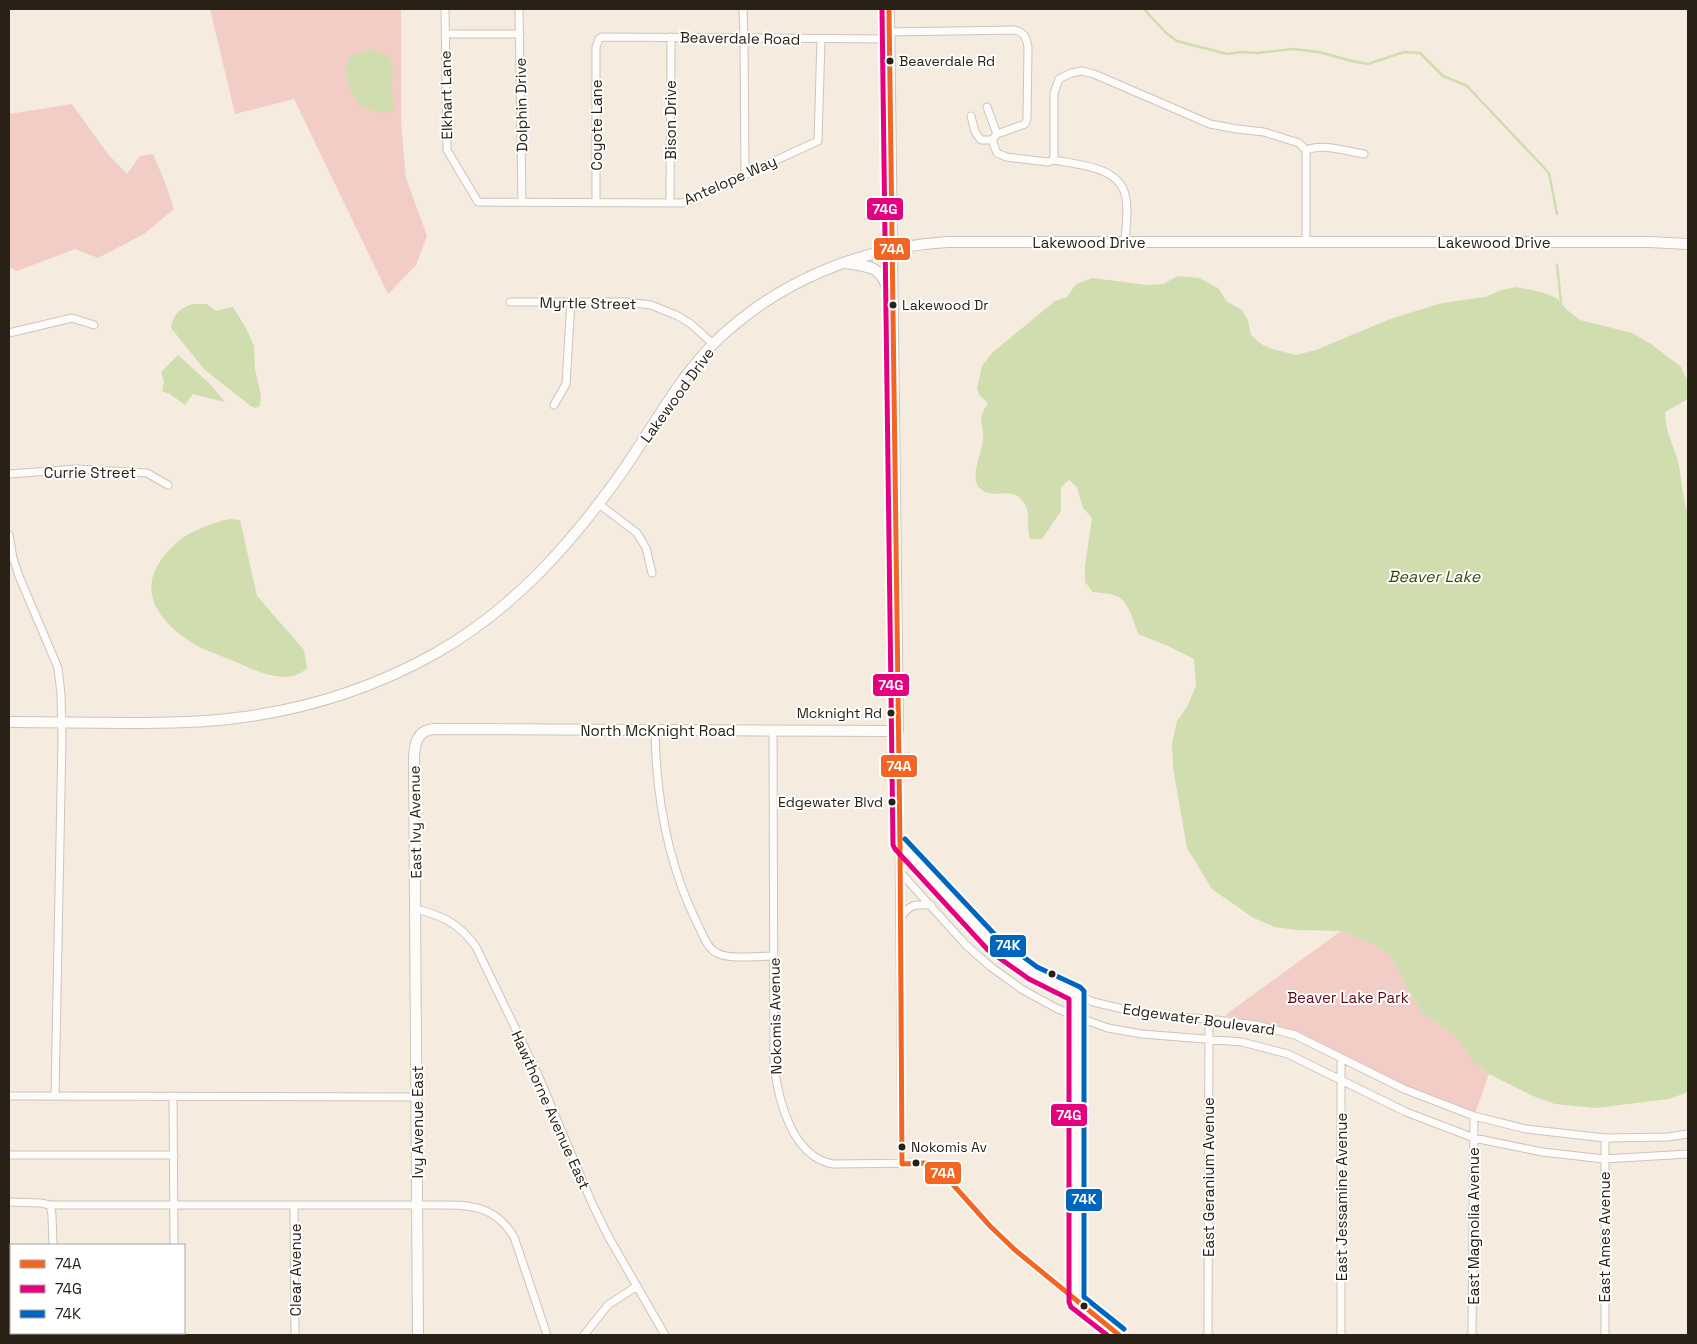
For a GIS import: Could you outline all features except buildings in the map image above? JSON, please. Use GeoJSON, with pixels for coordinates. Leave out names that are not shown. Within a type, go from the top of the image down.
{"type":"FeatureCollection","features":[{"type":"Feature","properties":{"kind":"street","name":"Elkhart Lane"},"geometry":{"type":"LineString","coordinates":[[445,9],[447,150],[478,202]]}},
{"type":"Feature","properties":{"kind":"street","name":"Dolphin Drive"},"geometry":{"type":"LineString","coordinates":[[519,9],[522,202]]}},
{"type":"Feature","properties":{"kind":"street"},"geometry":{"type":"LineString","coordinates":[[743,9],[745,174]]}},
{"type":"Feature","properties":{"kind":"street"},"geometry":{"type":"LineString","coordinates":[[889,9],[900,844],[902,1164]]}},
{"type":"Feature","properties":{"kind":"street","name":"Beaverdale Road"},"geometry":{"type":"LineString","coordinates":[[596,47],[599,39],[607,36],[821,40],[1015,30],[1026,36],[1028,47],[1027,119],[1026,124],[998,134]]}},
{"type":"Feature","properties":{"kind":"street"},"geometry":{"type":"LineString","coordinates":[[445,34],[520,34]]}},
{"type":"Feature","properties":{"kind":"street","name":"Bison Drive"},"geometry":{"type":"LineString","coordinates":[[670,203],[671,37]]}},
{"type":"Feature","properties":{"kind":"street","name":"Antelope Way"},"geometry":{"type":"LineString","coordinates":[[478,202],[683,203],[818,141],[821,40]]}},
{"type":"Feature","properties":{"kind":"street","name":"Coyote Lane"},"geometry":{"type":"LineString","coordinates":[[596,47],[596,202]]}},
{"type":"Feature","properties":{"kind":"street"},"geometry":{"type":"LineString","coordinates":[[1054,160],[1054,93],[1059,80],[1071,73],[1082,71],[1094,74],[1210,124],[1237,130],[1264,132],[1299,144],[1306,150],[1306,241]]}},
{"type":"Feature","properties":{"kind":"street"},"geometry":{"type":"LineString","coordinates":[[971,116],[975,132],[981,140],[992,140],[998,134],[987,107]]}},
{"type":"Feature","properties":{"kind":"street"},"geometry":{"type":"LineString","coordinates":[[992,140],[996,153],[1006,157],[1048,162],[1054,160],[1110,174],[1121,184],[1125,195],[1126,241]]}},
{"type":"Feature","properties":{"kind":"street"},"geometry":{"type":"LineString","coordinates":[[1306,150],[1315,146],[1364,154]]}},
{"type":"Feature","properties":{"kind":"street","name":"Lakewood Drive"},"geometry":{"type":"LineString","coordinates":[[62,722],[175,723],[228,719],[295,708],[351,691],[395,674],[437,652],[471,630],[516,595],[544,569],[576,534],[599,504],[680,385],[713,344],[751,313],[791,285],[842,263],[892,248],[948,242],[1126,241],[1631,242],[1688,244]]}},
{"type":"Feature","properties":{"kind":"street"},"geometry":{"type":"LineString","coordinates":[[842,263],[869,266],[878,272],[886,284],[893,311]]}},
{"type":"Feature","properties":{"kind":"street","name":"Myrtle Street"},"geometry":{"type":"LineString","coordinates":[[510,302],[627,302],[651,305],[678,316],[691,324],[713,344]]}},
{"type":"Feature","properties":{"kind":"street"},"geometry":{"type":"LineString","coordinates":[[554,405],[566,384],[571,302]]}},
{"type":"Feature","properties":{"kind":"street"},"geometry":{"type":"LineString","coordinates":[[9,333],[72,318],[94,325]]}},
{"type":"Feature","properties":{"kind":"street","name":"Currie Street"},"geometry":{"type":"LineString","coordinates":[[9,474],[76,469],[147,473],[168,485]]}},
{"type":"Feature","properties":{"kind":"street"},"geometry":{"type":"LineString","coordinates":[[599,504],[630,526],[642,540],[646,548],[652,573]]}},
{"type":"Feature","properties":{"kind":"street"},"geometry":{"type":"LineString","coordinates":[[9,535],[13,558],[19,576],[58,668],[61,682],[62,722],[55,1096]]}},
{"type":"Feature","properties":{"kind":"street"},"geometry":{"type":"LineString","coordinates":[[9,722],[62,722]]}},
{"type":"Feature","properties":{"kind":"street","name":"North McKnight Road"},"geometry":{"type":"LineString","coordinates":[[419,735],[433,729],[898,731]]}},
{"type":"Feature","properties":{"kind":"street"},"geometry":{"type":"LineString","coordinates":[[655,730],[657,780],[661,812],[668,841],[684,892],[707,942],[713,950],[723,956],[774,956]]}},
{"type":"Feature","properties":{"kind":"street","name":"Nokomis Avenue"},"geometry":{"type":"LineString","coordinates":[[773,730],[774,1057],[776,1082],[781,1102],[795,1134],[809,1154],[824,1162],[833,1164],[925,1163],[938,1169],[990,1226],[1015,1250],[1119,1335]]}},
{"type":"Feature","properties":{"kind":"street","name":"East Ivy Avenue"},"geometry":{"type":"LineString","coordinates":[[416,909],[414,757],[419,735]]}},
{"type":"Feature","properties":{"kind":"street","name":"Edgewater Boulevard"},"geometry":{"type":"LineString","coordinates":[[900,844],[993,944],[1033,973],[1092,1002],[1150,1014],[1256,1025],[1295,1035],[1404,1089],[1474,1116],[1526,1129],[1605,1138],[1668,1137],[1688,1134]]}},
{"type":"Feature","properties":{"kind":"street","name":"Edgewater Boulevard"},"geometry":{"type":"LineString","coordinates":[[900,872],[966,945],[991,966],[1023,990],[1056,1008],[1108,1028],[1142,1034],[1242,1042],[1288,1054],[1406,1112],[1474,1138],[1542,1152],[1604,1159],[1688,1154]]}},
{"type":"Feature","properties":{"kind":"street"},"geometry":{"type":"LineString","coordinates":[[900,917],[908,907],[918,904],[931,905]]}},
{"type":"Feature","properties":{"kind":"street","name":"Ivy Avenue East"},"geometry":{"type":"LineString","coordinates":[[416,909],[418,1335]]}},
{"type":"Feature","properties":{"kind":"street","name":"Hawthorne Avenue East"},"geometry":{"type":"LineString","coordinates":[[416,909],[449,920],[461,928],[476,947],[539,1078],[591,1201],[608,1236],[665,1335]]}},
{"type":"Feature","properties":{"kind":"street"},"geometry":{"type":"LineString","coordinates":[[1076,1301],[1077,994]]}},
{"type":"Feature","properties":{"kind":"street","name":"East Geranium Avenue"},"geometry":{"type":"LineString","coordinates":[[1208,1335],[1209,1019]]}},
{"type":"Feature","properties":{"kind":"street","name":"East Jessamine Avenue"},"geometry":{"type":"LineString","coordinates":[[1341,1058],[1341,1335]]}},
{"type":"Feature","properties":{"kind":"street"},"geometry":{"type":"LineString","coordinates":[[9,1096],[417,1097]]}},
{"type":"Feature","properties":{"kind":"street"},"geometry":{"type":"LineString","coordinates":[[173,1096],[174,1244]]}},
{"type":"Feature","properties":{"kind":"street","name":"East Magnolia Avenue"},"geometry":{"type":"LineString","coordinates":[[1472,1335],[1474,1116]]}},
{"type":"Feature","properties":{"kind":"street","name":"East Ames Avenue"},"geometry":{"type":"LineString","coordinates":[[1604,1335],[1605,1138]]}},
{"type":"Feature","properties":{"kind":"street"},"geometry":{"type":"LineString","coordinates":[[9,1155],[174,1155]]}},
{"type":"Feature","properties":{"kind":"street"},"geometry":{"type":"LineString","coordinates":[[9,1202],[50,1205],[417,1205],[476,1207],[487,1210],[502,1220],[514,1237],[547,1335]]}},
{"type":"Feature","properties":{"kind":"street"},"geometry":{"type":"LineString","coordinates":[[50,1205],[53,1244]]}},
{"type":"Feature","properties":{"kind":"street","name":"Clear Avenue"},"geometry":{"type":"LineString","coordinates":[[294,1205],[296,1335]]}},
{"type":"Feature","properties":{"kind":"street"},"geometry":{"type":"LineString","coordinates":[[584,1335],[608,1305],[637,1286]]}},
{"type":"Feature","properties":{"kind":"green space"},"geometry":{"type":"Polygon","coordinates":[[[210,9],[401,9],[401,120],[406,178],[427,236],[416,265],[388,294],[294,99],[235,114],[210,9]]]}},
{"type":"Feature","properties":{"kind":"green space"},"geometry":{"type":"Polygon","coordinates":[[[72,104],[108,154],[127,174],[140,156],[153,154],[174,209],[144,234],[98,258],[75,249],[17,271],[9,267],[9,114],[72,104]]]}},
{"type":"Feature","properties":{"kind":"green space","name":"Beaver Lake Park"},"geometry":{"type":"Polygon","coordinates":[[[1341,931],[1374,945],[1390,956],[1421,1012],[1456,1036],[1472,1061],[1489,1074],[1474,1116],[1404,1089],[1295,1035],[1225,1015],[1341,931]]]}},
{"type":"Feature","properties":{"kind":"water"},"geometry":{"type":"Polygon","coordinates":[[[366,50],[378,51],[389,57],[393,66],[391,83],[394,111],[381,113],[360,106],[350,90],[345,68],[350,57],[366,50]]]}},
{"type":"Feature","properties":{"kind":"water","name":"Beaver Lake"},"geometry":{"type":"Polygon","coordinates":[[[1178,276],[1199,278],[1218,288],[1227,302],[1242,310],[1248,321],[1251,335],[1261,344],[1296,355],[1316,350],[1390,319],[1442,303],[1485,297],[1502,290],[1517,287],[1541,292],[1557,298],[1566,309],[1580,320],[1632,333],[1651,344],[1681,367],[1688,382],[1688,399],[1665,412],[1665,419],[1678,461],[1684,502],[1688,515],[1688,1092],[1669,1099],[1595,1108],[1555,1104],[1533,1096],[1489,1074],[1472,1061],[1456,1036],[1421,1012],[1390,956],[1374,945],[1341,931],[1298,930],[1274,927],[1252,917],[1212,889],[1187,848],[1173,768],[1172,744],[1177,721],[1187,707],[1196,686],[1194,659],[1138,634],[1131,614],[1120,598],[1114,595],[1093,592],[1085,582],[1085,566],[1092,518],[1083,508],[1077,487],[1069,480],[1061,487],[1061,511],[1042,539],[1030,539],[1028,513],[1021,499],[1012,494],[992,494],[982,490],[976,480],[983,439],[981,418],[988,403],[980,396],[977,389],[982,366],[992,353],[1055,301],[1067,297],[1076,284],[1093,278],[1146,285],[1163,284],[1178,276]]]}},
{"type":"Feature","properties":{"kind":"water"},"geometry":{"type":"Polygon","coordinates":[[[193,304],[207,304],[216,311],[233,307],[254,346],[255,369],[261,396],[260,406],[252,407],[205,370],[171,328],[173,319],[178,312],[193,304]]]}},
{"type":"Feature","properties":{"kind":"water"},"geometry":{"type":"Polygon","coordinates":[[[178,355],[209,383],[225,402],[193,394],[185,405],[170,394],[162,391],[164,382],[161,372],[178,355]]]}},
{"type":"Feature","properties":{"kind":"water"},"geometry":{"type":"Polygon","coordinates":[[[230,519],[240,520],[257,596],[304,650],[307,669],[297,675],[285,677],[269,675],[197,646],[178,633],[167,622],[153,600],[151,587],[154,574],[160,561],[172,547],[182,538],[194,532],[230,519]]]}},
{"type":"Feature","properties":{"kind":"waterway"},"geometry":{"type":"LineString","coordinates":[[1144,9],[1166,33],[1177,41],[1227,54],[1293,49],[1319,52],[1368,64],[1404,52],[1420,53],[1443,76],[1467,86],[1549,173],[1557,214]]}},
{"type":"Feature","properties":{"kind":"waterway"},"geometry":{"type":"LineString","coordinates":[[1557,265],[1561,303]]}},
{"type":"Feature","properties":{"kind":"transit line","name":"74G"},"geometry":{"type":"LineString","coordinates":[[882,9],[893,845],[988,950],[1029,979],[1069,999],[1069,1302],[1071,1307],[1107,1335]]}},
{"type":"Feature","properties":{"kind":"transit line","name":"74A"},"geometry":{"type":"LineString","coordinates":[[889,9],[900,844],[902,1164],[925,1163],[939,1169],[990,1226],[1015,1250],[1119,1335]]}},
{"type":"Feature","properties":{"kind":"transit line","name":"74K"},"geometry":{"type":"LineString","coordinates":[[905,839],[998,938],[1037,967],[1080,987],[1084,991],[1084,1297],[1124,1329]]}},
{"type":"Feature","properties":{"kind":"place","name":"Beaverdale Rd"},"geometry":{"type":"Point","coordinates":[890,61]}},
{"type":"Feature","properties":{"kind":"place","name":"Lakewood Dr"},"geometry":{"type":"Point","coordinates":[893,305]}},
{"type":"Feature","properties":{"kind":"place","name":"Mcknight Rd"},"geometry":{"type":"Point","coordinates":[891,713]}},
{"type":"Feature","properties":{"kind":"place","name":"Edgewater Blvd"},"geometry":{"type":"Point","coordinates":[892,802]}},
{"type":"Feature","properties":{"kind":"place","name":"Nokomis Av"},"geometry":{"type":"Point","coordinates":[902,1147]}}]}
